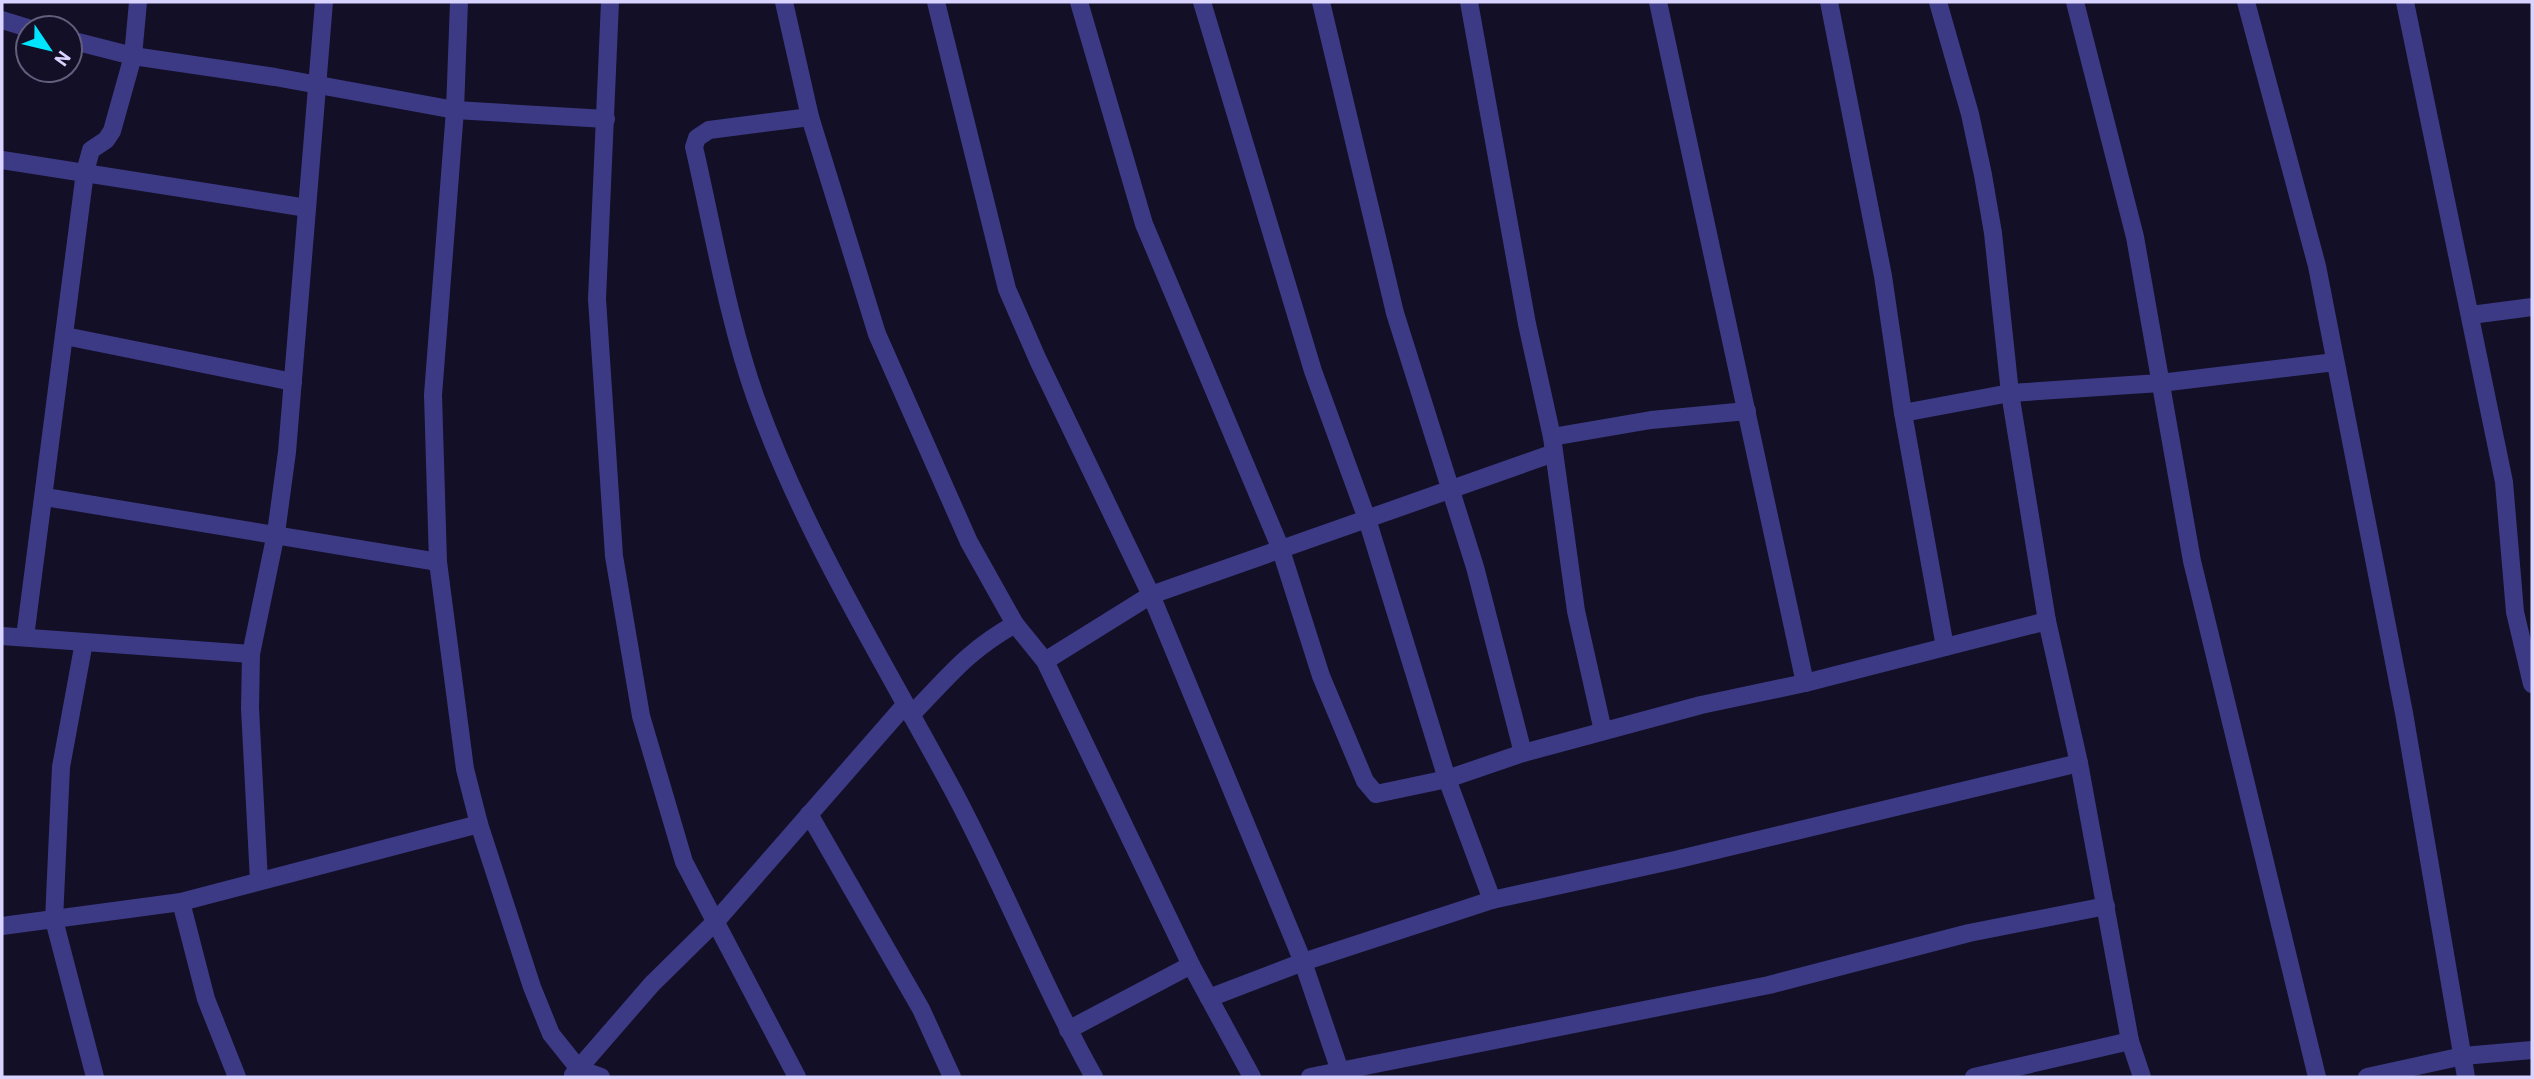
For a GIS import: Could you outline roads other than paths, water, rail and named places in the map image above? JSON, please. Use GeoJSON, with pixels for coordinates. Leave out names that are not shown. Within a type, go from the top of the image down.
{"type":"FeatureCollection","features":[{"type":"Feature","properties":{"kind":"street"},"geometry":{"type":"LineString","coordinates":[[25,637],[85,172],[92,149],[113,131],[133,56],[138,2]]}},
{"type":"Feature","properties":{"kind":"street"},"geometry":{"type":"LineString","coordinates":[[259,881],[250,708],[251,654],[276,533],[293,382],[324,2]]}},
{"type":"Feature","properties":{"kind":"street"},"geometry":{"type":"LineString","coordinates":[[459,2],[455,110],[433,395],[438,562],[465,769],[479,824],[532,987],[551,1034],[575,1073],[601,1077]]}},
{"type":"Feature","properties":{"kind":"street"},"geometry":{"type":"LineString","coordinates":[[610,2],[597,299],[614,556],[641,716],[684,862],[717,920],[797,1077]]}},
{"type":"Feature","properties":{"kind":"street"},"geometry":{"type":"LineString","coordinates":[[784,2],[810,117],[877,334],[969,542],[1015,624],[1045,661],[1191,965],[1252,1077]]}},
{"type":"Feature","properties":{"kind":"street"},"geometry":{"type":"LineString","coordinates":[[936,2],[1007,289],[1038,360],[1151,595],[1303,962],[1340,1071]]}},
{"type":"Feature","properties":{"kind":"street"},"geometry":{"type":"LineString","coordinates":[[1079,2],[1144,224],[1280,547],[1321,676],[1369,789],[1376,794],[1447,779],[1523,754],[1700,705],[1805,683],[2047,621]]}},
{"type":"Feature","properties":{"kind":"street"},"geometry":{"type":"LineString","coordinates":[[1202,2],[1314,371],[1367,519],[1447,779],[1492,900]]}},
{"type":"Feature","properties":{"kind":"street"},"geometry":{"type":"LineString","coordinates":[[1321,2],[1395,313],[1452,487],[1523,754]]}},
{"type":"Feature","properties":{"kind":"street"},"geometry":{"type":"LineString","coordinates":[[1469,2],[1527,324],[1553,445],[1576,611],[1603,731]]}},
{"type":"Feature","properties":{"kind":"street"},"geometry":{"type":"LineString","coordinates":[[1658,2],[1805,683]]}},
{"type":"Feature","properties":{"kind":"street"},"geometry":{"type":"LineString","coordinates":[[1829,2],[1883,276],[1903,413],[1945,646]]}},
{"type":"Feature","properties":{"kind":"street"},"geometry":{"type":"LineString","coordinates":[[1938,2],[1970,114],[1983,175],[1993,233],[2010,393],[2047,621],[2078,764],[2130,1041],[2142,1077]]}},
{"type":"Feature","properties":{"kind":"street"},"geometry":{"type":"LineString","coordinates":[[2075,2],[2135,237],[2192,561],[2317,1077]]}},
{"type":"Feature","properties":{"kind":"street"},"geometry":{"type":"LineString","coordinates":[[2246,2],[2316,266],[2404,713],[2466,1077]]}},
{"type":"Feature","properties":{"kind":"street"},"geometry":{"type":"LineString","coordinates":[[2405,2],[2504,482],[2515,612],[2532,684]]}},
{"type":"Feature","properties":{"kind":"street"},"geometry":{"type":"LineString","coordinates":[[84,44],[133,56],[317,84],[455,110],[606,119]]}},
{"type":"Feature","properties":{"kind":"street"},"geometry":{"type":"LineString","coordinates":[[810,117],[709,130],[697,138],[694,147],[738,344],[756,400],[805,516],[849,606],[957,799],[1068,1030],[1094,1077]]}},
{"type":"Feature","properties":{"kind":"street"},"geometry":{"type":"LineString","coordinates":[[2,160],[307,208]]}},
{"type":"Feature","properties":{"kind":"street"},"geometry":{"type":"LineString","coordinates":[[2471,315],[2532,307]]}},
{"type":"Feature","properties":{"kind":"street"},"geometry":{"type":"LineString","coordinates":[[65,336],[293,382]]}},
{"type":"Feature","properties":{"kind":"street"},"geometry":{"type":"LineString","coordinates":[[1903,413],[2010,393],[2160,383],[2334,362]]}},
{"type":"Feature","properties":{"kind":"street"},"geometry":{"type":"LineString","coordinates":[[2129,385],[2165,411]]}},
{"type":"Feature","properties":{"kind":"street"},"geometry":{"type":"LineString","coordinates":[[1045,661],[1151,595],[1280,547],[1367,519],[1553,445],[1651,420],[1747,411]]}},
{"type":"Feature","properties":{"kind":"street"},"geometry":{"type":"LineString","coordinates":[[45,497],[276,533],[438,562]]}},
{"type":"Feature","properties":{"kind":"street"},"geometry":{"type":"LineString","coordinates":[[575,1073],[652,984],[717,920],[809,814],[908,710],[980,644],[1015,624]]}},
{"type":"Feature","properties":{"kind":"street"},"geometry":{"type":"LineString","coordinates":[[2,636],[251,654]]}},
{"type":"Feature","properties":{"kind":"street"},"geometry":{"type":"LineString","coordinates":[[84,642],[61,767],[54,920],[95,1077]]}},
{"type":"Feature","properties":{"kind":"street"},"geometry":{"type":"LineString","coordinates":[[1209,998],[1303,962],[1492,900],[1675,860],[2078,764]]}},
{"type":"Feature","properties":{"kind":"street"},"geometry":{"type":"LineString","coordinates":[[809,814],[920,1009],[952,1077]]}},
{"type":"Feature","properties":{"kind":"street"},"geometry":{"type":"LineString","coordinates":[[2,926],[181,902],[382,852],[479,824]]}},
{"type":"Feature","properties":{"kind":"street"},"geometry":{"type":"LineString","coordinates":[[181,902],[206,999],[237,1077]]}},
{"type":"Feature","properties":{"kind":"street"},"geometry":{"type":"LineString","coordinates":[[1310,1077],[1769,985],[1969,933],[2106,906]]}},
{"type":"Feature","properties":{"kind":"street"},"geometry":{"type":"LineString","coordinates":[[1068,1030],[1191,965]]}},
{"type":"Feature","properties":{"kind":"street"},"geometry":{"type":"LineString","coordinates":[[1974,1077],[2130,1041]]}},
{"type":"Feature","properties":{"kind":"street"},"geometry":{"type":"LineString","coordinates":[[2367,1077],[2463,1056],[2532,1050]]}}]}
